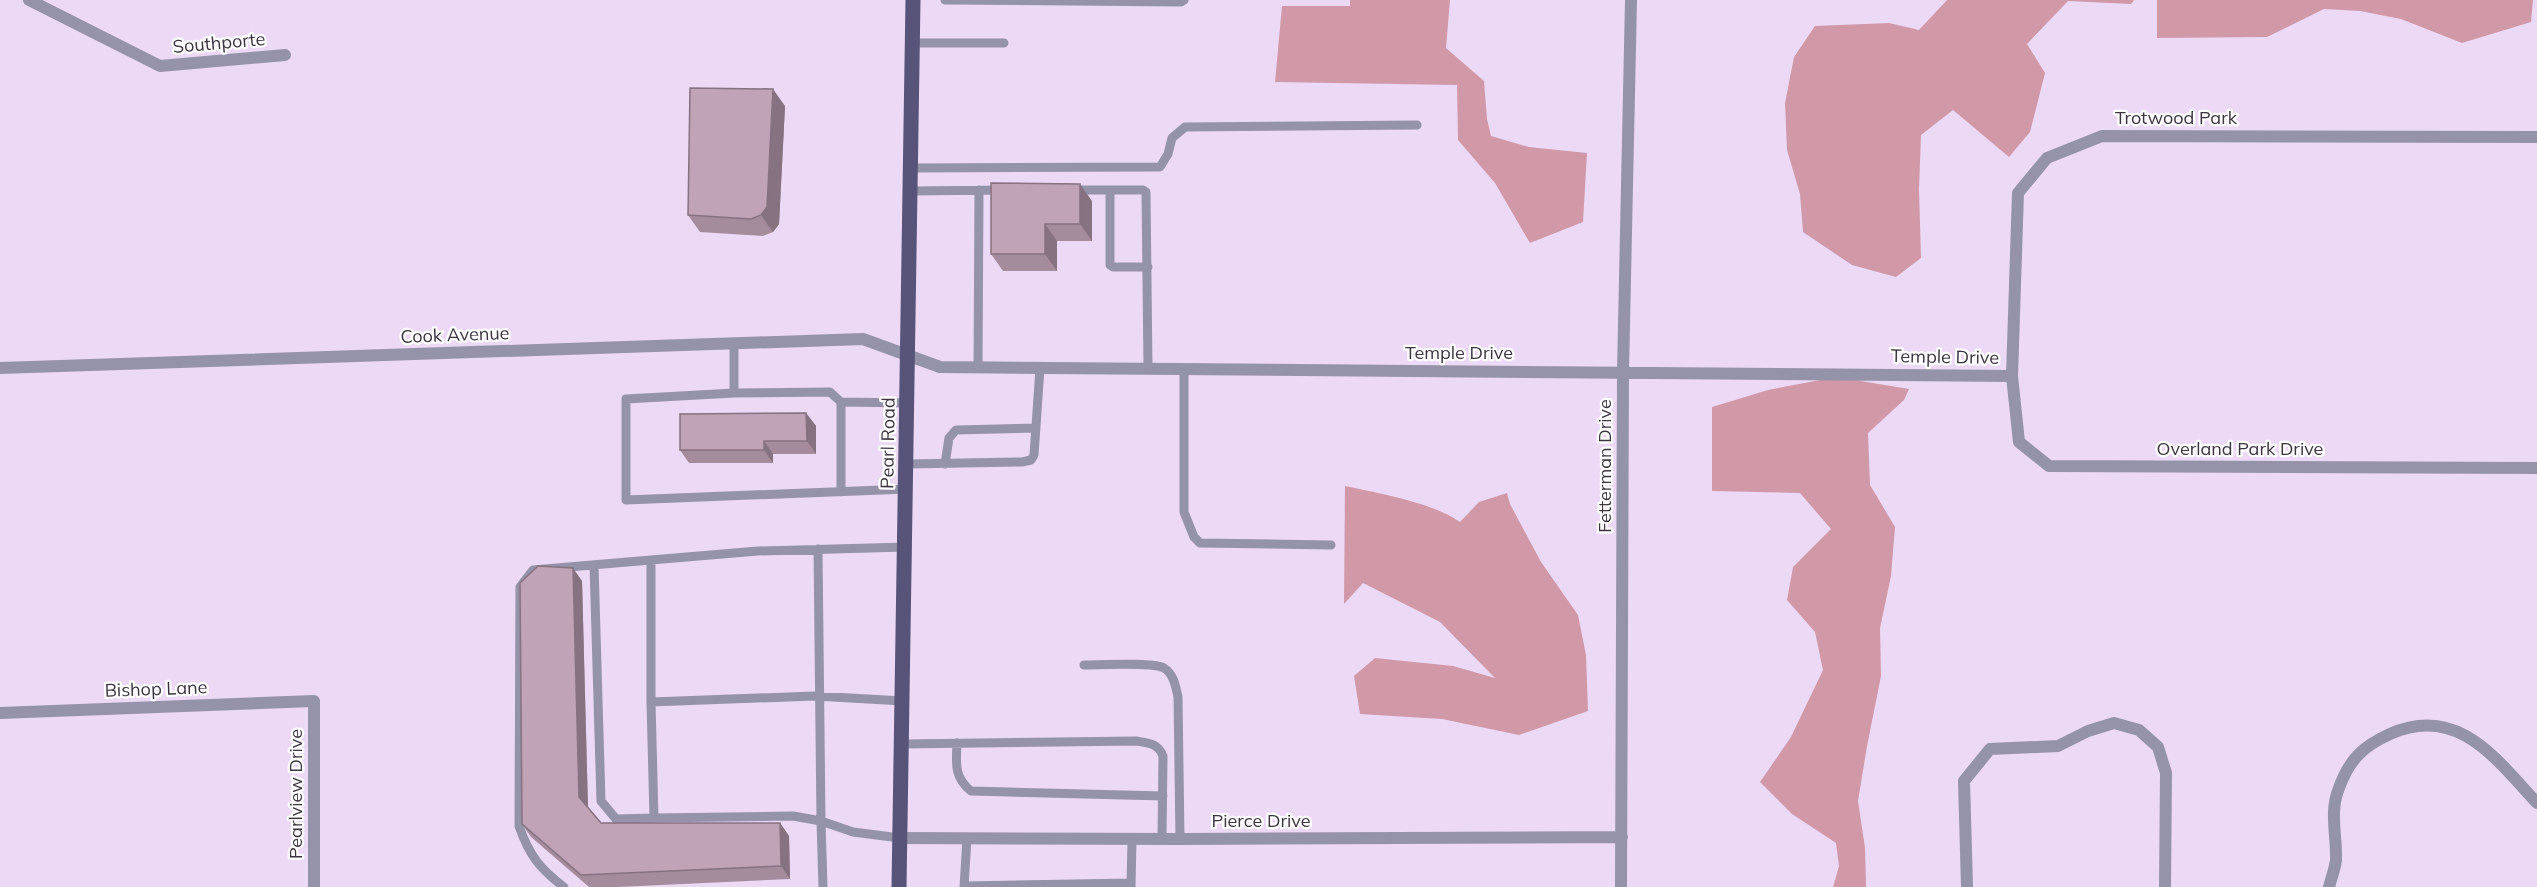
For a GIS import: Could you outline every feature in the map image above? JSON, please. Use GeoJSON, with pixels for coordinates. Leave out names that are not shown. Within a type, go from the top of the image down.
{"type":"FeatureCollection","features":[{"type":"Feature","properties":{"kind":"main road","name":"Pearl Road"},"geometry":{"type":"LineString","coordinates":[[899,887],[908,464],[914,0]]}},
{"type":"Feature","properties":{"kind":"street","name":"Southporte"},"geometry":{"type":"LineString","coordinates":[[28,0],[160,66],[285,56]]}},
{"type":"Feature","properties":{"kind":"street","name":"Fetterman Drive"},"geometry":{"type":"LineString","coordinates":[[1621,887],[1623,372],[1631,45],[1630,0]]}},
{"type":"Feature","properties":{"kind":"street","name":"Trotwood Park"},"geometry":{"type":"LineString","coordinates":[[2012,376],[2018,193],[2047,158],[2102,136],[2537,136]]}},
{"type":"Feature","properties":{"kind":"street","name":"Cook Avenue"},"geometry":{"type":"LineString","coordinates":[[0,368],[862,339],[908,357]]}},
{"type":"Feature","properties":{"kind":"street","name":"Temple Drive"},"geometry":{"type":"LineString","coordinates":[[908,357],[940,367],[2012,376]]}},
{"type":"Feature","properties":{"kind":"street","name":"Overland Park Drive"},"geometry":{"type":"LineString","coordinates":[[2012,376],[2019,442],[2049,466],[2537,468]]}},
{"type":"Feature","properties":{"kind":"street","name":"Bishop Lane"},"geometry":{"type":"LineString","coordinates":[[0,713],[314,702]]}},
{"type":"Feature","properties":{"kind":"street","name":"Pearlview Drive"},"geometry":{"type":"LineString","coordinates":[[314,702],[314,887]]}},
{"type":"Feature","properties":{"kind":"street"},"geometry":{"type":"LineString","coordinates":[[1967,887],[1964,781],[1974,765],[1990,749],[2058,746],[2088,731],[2114,723],[2139,730],[2158,747],[2166,772],[2165,887]]}},
{"type":"Feature","properties":{"kind":"street"},"geometry":{"type":"LineString","coordinates":[[2329,887],[2336,861],[2333,818],[2338,790],[2349,765],[2369,744],[2401,729],[2427,724],[2457,730],[2483,746],[2537,803]]}},
{"type":"Feature","properties":{"kind":"street","name":"Pierce Drive"},"geometry":{"type":"LineString","coordinates":[[900,838],[1622,837]]}},
{"type":"Feature","properties":{"kind":"lane"},"geometry":{"type":"LineString","coordinates":[[945,0],[1181,2],[1184,0]]}},
{"type":"Feature","properties":{"kind":"lane"},"geometry":{"type":"LineString","coordinates":[[913,43],[1004,43]]}},
{"type":"Feature","properties":{"kind":"lane"},"geometry":{"type":"LineString","coordinates":[[912,168],[1160,167],[1168,154],[1172,138],[1185,127],[1417,125]]}},
{"type":"Feature","properties":{"kind":"lane"},"geometry":{"type":"LineString","coordinates":[[978,367],[979,190]]}},
{"type":"Feature","properties":{"kind":"lane"},"geometry":{"type":"LineString","coordinates":[[912,191],[1015,190]]}},
{"type":"Feature","properties":{"kind":"lane"},"geometry":{"type":"LineString","coordinates":[[1063,190],[1143,190],[1146,192],[1148,369]]}},
{"type":"Feature","properties":{"kind":"lane"},"geometry":{"type":"LineString","coordinates":[[1110,190],[1110,265],[1113,267],[1148,267]]}},
{"type":"Feature","properties":{"kind":"lane"},"geometry":{"type":"LineString","coordinates":[[734,344],[734,393]]}},
{"type":"Feature","properties":{"kind":"lane"},"geometry":{"type":"LineString","coordinates":[[908,464],[1031,460],[1034,455],[1040,368]]}},
{"type":"Feature","properties":{"kind":"lane"},"geometry":{"type":"LineString","coordinates":[[1184,369],[1184,512],[1194,537],[1200,543],[1331,545]]}},
{"type":"Feature","properties":{"kind":"lane"},"geometry":{"type":"LineString","coordinates":[[907,489],[626,500],[626,399],[734,393],[830,392],[842,402],[909,403]]}},
{"type":"Feature","properties":{"kind":"lane"},"geometry":{"type":"LineString","coordinates":[[842,402],[842,492]]}},
{"type":"Feature","properties":{"kind":"lane"},"geometry":{"type":"LineString","coordinates":[[945,464],[949,438],[956,430],[1036,428]]}},
{"type":"Feature","properties":{"kind":"lane"},"geometry":{"type":"LineString","coordinates":[[564,887],[547,874],[528,851],[519,826],[518,602],[520,587],[533,570],[758,550],[906,547]]}},
{"type":"Feature","properties":{"kind":"lane"},"geometry":{"type":"LineString","coordinates":[[818,549],[821,696],[820,821],[823,887]]}},
{"type":"Feature","properties":{"kind":"lane"},"geometry":{"type":"LineString","coordinates":[[651,560],[654,818]]}},
{"type":"Feature","properties":{"kind":"lane"},"geometry":{"type":"LineString","coordinates":[[594,565],[601,801],[616,819],[793,816],[820,821],[853,832],[900,838]]}},
{"type":"Feature","properties":{"kind":"lane"},"geometry":{"type":"LineString","coordinates":[[1084,665],[1151,666],[1164,668],[1170,674],[1176,685],[1178,697],[1180,839]]}},
{"type":"Feature","properties":{"kind":"lane"},"geometry":{"type":"LineString","coordinates":[[651,702],[821,696],[903,700]]}},
{"type":"Feature","properties":{"kind":"lane"},"geometry":{"type":"LineString","coordinates":[[902,744],[1136,741],[1152,744],[1160,749],[1163,756],[1162,839]]}},
{"type":"Feature","properties":{"kind":"lane"},"geometry":{"type":"LineString","coordinates":[[957,743],[956,773],[965,786],[978,792],[1162,796]]}},
{"type":"Feature","properties":{"kind":"lane"},"geometry":{"type":"LineString","coordinates":[[967,838],[964,886],[1131,885],[1132,839]]}},
{"type":"Feature","properties":{"kind":"shaded area"},"geometry":{"type":"Polygon","coordinates":[[[1350,0],[1450,0],[1446,48],[1484,81],[1487,119],[1491,136],[1529,147],[1587,153],[1583,222],[1530,243],[1495,183],[1458,140],[1457,85],[1275,82],[1282,6],[1350,6],[1350,0]]]}},
{"type":"Feature","properties":{"kind":"shaded area"},"geometry":{"type":"Polygon","coordinates":[[[1947,0],[2134,0],[2131,4],[2068,1],[2027,44],[2045,73],[2030,132],[2009,157],[1953,110],[1921,135],[1919,189],[1921,258],[1896,277],[1852,265],[1803,232],[1800,194],[1787,150],[1785,103],[1794,57],[1815,26],[1889,23],[1919,30],[1947,0]]]}},
{"type":"Feature","properties":{"kind":"shaded area"},"geometry":{"type":"Polygon","coordinates":[[[2157,0],[2533,0],[2531,22],[2462,43],[2401,19],[2360,11],[2324,9],[2267,37],[2157,38],[2157,0]]]}},
{"type":"Feature","properties":{"kind":"shaded area"},"geometry":{"type":"Polygon","coordinates":[[[1836,377],[1909,389],[1904,400],[1868,433],[1870,485],[1895,527],[1891,576],[1880,628],[1881,676],[1858,801],[1865,848],[1866,887],[1833,887],[1839,866],[1836,843],[1792,814],[1760,782],[1791,737],[1823,670],[1815,632],[1787,600],[1793,567],[1831,529],[1800,493],[1712,491],[1712,407],[1768,390],[1836,377]]]}},
{"type":"Feature","properties":{"kind":"shaded area"},"geometry":{"type":"Polygon","coordinates":[[[1345,486],[1421,504],[1460,522],[1479,502],[1507,493],[1510,504],[1541,562],[1578,615],[1586,655],[1588,711],[1519,735],[1442,719],[1360,714],[1354,676],[1375,658],[1453,666],[1495,678],[1440,622],[1363,583],[1344,604],[1345,486]]]}},
{"type":"Feature","properties":{"kind":"building"},"geometry":{"type":"Polygon","coordinates":[[[690,88],[773,89],[767,207],[761,215],[751,219],[688,215],[690,88]]]}},
{"type":"Feature","properties":{"kind":"building"},"geometry":{"type":"Polygon","coordinates":[[[991,183],[1080,184],[1080,224],[1045,224],[1045,254],[991,254],[991,183]]]}},
{"type":"Feature","properties":{"kind":"building"},"geometry":{"type":"Polygon","coordinates":[[[806,413],[807,441],[764,441],[764,450],[680,450],[680,414],[806,413]]]}},
{"type":"Feature","properties":{"kind":"building"},"geometry":{"type":"Polygon","coordinates":[[[538,566],[573,568],[579,797],[601,823],[780,823],[781,866],[581,875],[522,824],[520,583],[538,566]]]}}]}
